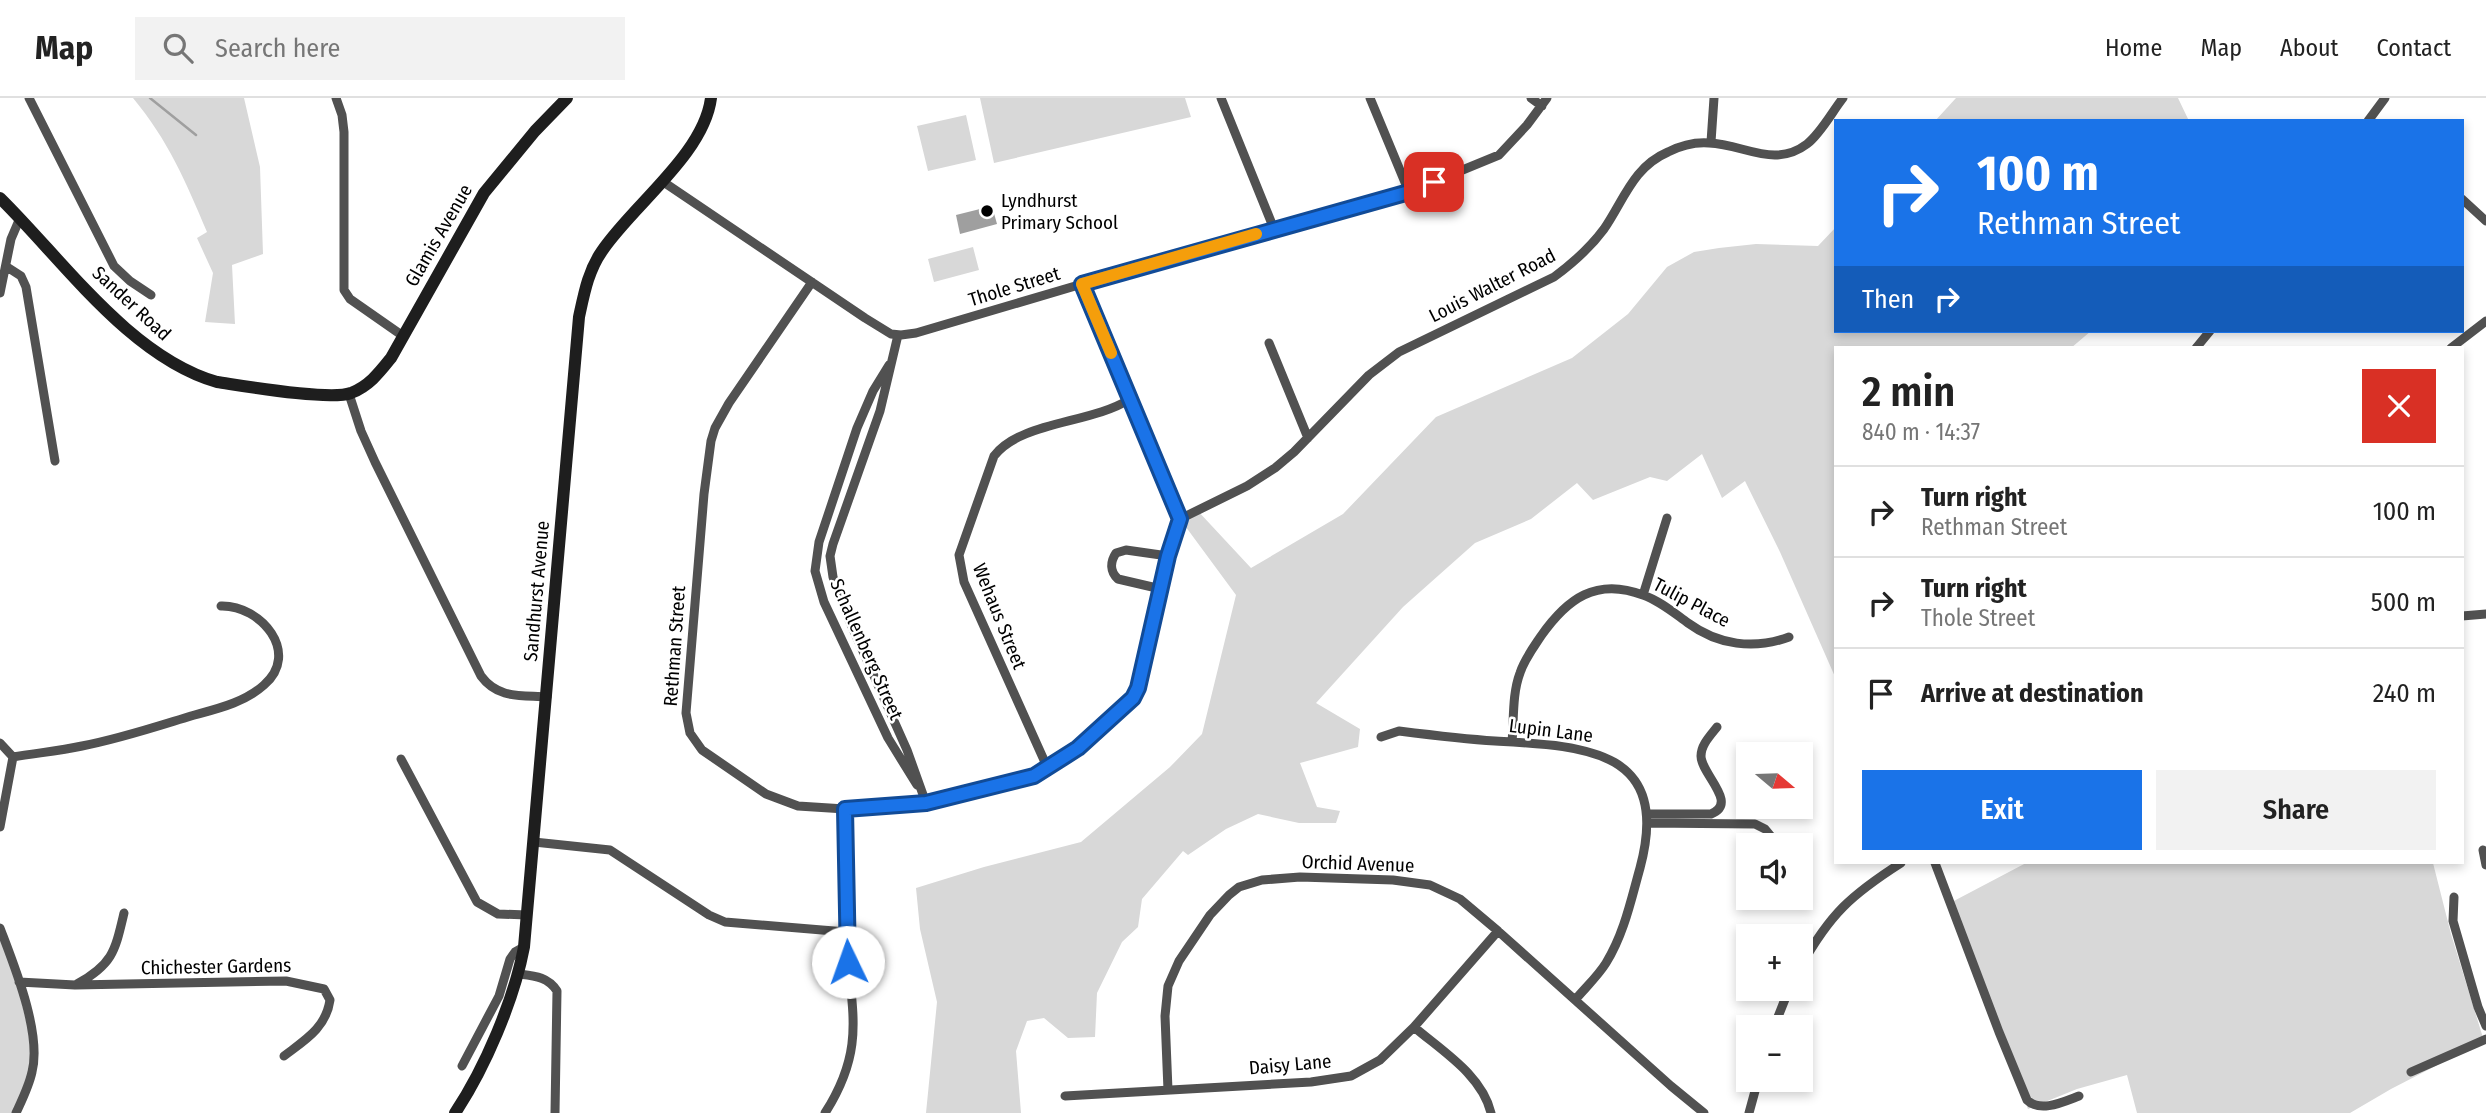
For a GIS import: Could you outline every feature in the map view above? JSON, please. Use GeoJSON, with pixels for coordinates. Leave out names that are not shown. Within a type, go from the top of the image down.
{"type":"FeatureCollection","features":[{"type":"Feature","properties":{"kind":"street"},"geometry":{"type":"LineString","coordinates":[[29,98],[114,266],[151,295]]}},
{"type":"Feature","properties":{"kind":"street"},"geometry":{"type":"LineString","coordinates":[[336,98],[344,132],[344,290],[350,299],[403,336]]}},
{"type":"Feature","properties":{"kind":"street","name":"Glamis Avenue"},"geometry":{"type":"LineString","coordinates":[[349,394],[366,385],[379,373],[484,193],[567,98]]}},
{"type":"Feature","properties":{"kind":"street","name":"Sandhurst Avenue"},"geometry":{"type":"LineString","coordinates":[[455,1113],[513,996],[524,947],[579,317],[587,282],[601,253],[694,142],[711,98]]}},
{"type":"Feature","properties":{"kind":"street"},"geometry":{"type":"LineString","coordinates":[[1221,98],[1274,229]]}},
{"type":"Feature","properties":{"kind":"street"},"geometry":{"type":"LineString","coordinates":[[1370,98],[1409,192]]}},
{"type":"Feature","properties":{"kind":"street"},"geometry":{"type":"LineString","coordinates":[[1531,98],[1544,102]]}},
{"type":"Feature","properties":{"kind":"street"},"geometry":{"type":"LineString","coordinates":[[1711,142],[1714,98]]}},
{"type":"Feature","properties":{"kind":"street","name":"Louis Walter Road"},"geometry":{"type":"LineString","coordinates":[[1180,519],[1247,486],[1275,468],[1369,375],[1399,352],[1554,277],[1569,266],[1595,241],[1634,178],[1648,164],[1671,150],[1711,142],[1761,155],[1787,155],[1810,142],[1843,98]]}},
{"type":"Feature","properties":{"kind":"street"},"geometry":{"type":"LineString","coordinates":[[2372,119],[2385,98]]}},
{"type":"Feature","properties":{"kind":"street","name":"Thole Street"},"geometry":{"type":"LineString","coordinates":[[898,335],[927,330],[1409,192],[1499,155],[1544,102]]}},
{"type":"Feature","properties":{"kind":"street"},"geometry":{"type":"LineString","coordinates":[[662,181],[865,318],[891,334],[898,335]]}},
{"type":"Feature","properties":{"kind":"street","name":"Sander Road"},"geometry":{"type":"LineString","coordinates":[[0,198],[130,333],[150,349],[184,369],[203,378],[236,386],[318,395],[349,394]]}},
{"type":"Feature","properties":{"kind":"street"},"geometry":{"type":"LineString","coordinates":[[2464,201],[2486,221]]}},
{"type":"Feature","properties":{"kind":"street"},"geometry":{"type":"LineString","coordinates":[[0,293],[11,239],[20,218]]}},
{"type":"Feature","properties":{"kind":"street"},"geometry":{"type":"LineString","coordinates":[[7,267],[21,276],[26,287],[55,461]]}},
{"type":"Feature","properties":{"kind":"street","name":"Rethman Street"},"geometry":{"type":"LineString","coordinates":[[811,282],[715,428],[704,494],[686,713],[690,733],[702,750],[766,794],[798,806],[845,809],[926,803],[1034,776],[1048,769],[1078,748],[1136,692],[1168,556],[1180,519]]}},
{"type":"Feature","properties":{"kind":"street"},"geometry":{"type":"LineString","coordinates":[[1082,284],[1180,519]]}},
{"type":"Feature","properties":{"kind":"street"},"geometry":{"type":"LineString","coordinates":[[2454,346],[2486,321]]}},
{"type":"Feature","properties":{"kind":"street","name":"Schallenberg Street"},"geometry":{"type":"LineString","coordinates":[[898,335],[880,411],[834,544],[830,563],[849,620],[907,750],[926,803]]}},
{"type":"Feature","properties":{"kind":"street"},"geometry":{"type":"LineString","coordinates":[[1269,343],[1308,438]]}},
{"type":"Feature","properties":{"kind":"street","name":"Schallenberg Street"},"geometry":{"type":"LineString","coordinates":[[892,361],[873,391],[857,428],[819,542],[815,571],[824,603],[888,738],[920,788]]}},
{"type":"Feature","properties":{"kind":"street"},"geometry":{"type":"LineString","coordinates":[[349,394],[375,462],[481,676],[488,685],[502,694],[547,697]]}},
{"type":"Feature","properties":{"kind":"street","name":"Wehaus Street"},"geometry":{"type":"LineString","coordinates":[[1048,769],[964,582],[959,555],[994,456],[1001,447],[1020,436],[1112,409],[1130,400]]}},
{"type":"Feature","properties":{"kind":"street"},"geometry":{"type":"LineString","coordinates":[[1643,594],[1667,518]]}},
{"type":"Feature","properties":{"kind":"street"},"geometry":{"type":"LineString","coordinates":[[1161,589],[1118,579],[1113,573],[1111,562],[1116,553],[1126,550],[1168,556]]}},
{"type":"Feature","properties":{"kind":"street","name":"Tulip Place"},"geometry":{"type":"LineString","coordinates":[[1512,742],[1519,675],[1526,660],[1554,617],[1569,602],[1601,589],[1643,594],[1662,604],[1691,626],[1724,641],[1761,645],[1789,637]]}},
{"type":"Feature","properties":{"kind":"street"},"geometry":{"type":"LineString","coordinates":[[13,757],[119,737],[232,704],[267,684],[279,655],[268,628],[257,616],[241,608],[221,606]]}},
{"type":"Feature","properties":{"kind":"street"},"geometry":{"type":"LineString","coordinates":[[2464,617],[2486,614]]}},
{"type":"Feature","properties":{"kind":"street"},"geometry":{"type":"LineString","coordinates":[[1648,818],[1711,814],[1718,811],[1722,805],[1720,794],[1702,763],[1701,754],[1704,743],[1717,727]]}},
{"type":"Feature","properties":{"kind":"street","name":"Lupin Lane"},"geometry":{"type":"LineString","coordinates":[[1381,737],[1399,731],[1574,748],[1606,758],[1633,777],[1643,793],[1648,818],[1642,861],[1623,926],[1605,965],[1575,1000]]}},
{"type":"Feature","properties":{"kind":"street"},"geometry":{"type":"LineString","coordinates":[[0,743],[13,757]]}},
{"type":"Feature","properties":{"kind":"street"},"geometry":{"type":"LineString","coordinates":[[0,827],[13,757]]}},
{"type":"Feature","properties":{"kind":"street"},"geometry":{"type":"LineString","coordinates":[[401,759],[477,902],[498,914],[527,915]]}},
{"type":"Feature","properties":{"kind":"street"},"geometry":{"type":"LineString","coordinates":[[825,1113],[846,1072],[852,1055],[855,1030],[846,932],[845,809]]}},
{"type":"Feature","properties":{"kind":"street"},"geometry":{"type":"LineString","coordinates":[[1648,818],[1755,824],[1765,828],[1769,833]]}},
{"type":"Feature","properties":{"kind":"street"},"geometry":{"type":"LineString","coordinates":[[534,842],[610,850],[709,915],[725,922],[846,932]]}},
{"type":"Feature","properties":{"kind":"street"},"geometry":{"type":"LineString","coordinates":[[2483,850],[2486,865]]}},
{"type":"Feature","properties":{"kind":"street"},"geometry":{"type":"LineString","coordinates":[[1813,946],[1853,895],[1900,864]]}},
{"type":"Feature","properties":{"kind":"street"},"geometry":{"type":"LineString","coordinates":[[1935,864],[1998,1032],[2027,1100],[2034,1106],[2042,1107],[2078,1096]]}},
{"type":"Feature","properties":{"kind":"street","name":"Orchid Avenue"},"geometry":{"type":"LineString","coordinates":[[1168,1090],[1165,1000],[1171,976],[1210,915],[1228,895],[1239,887],[1262,880],[1300,877],[1416,882],[1460,899],[1704,1113]]}},
{"type":"Feature","properties":{"kind":"street"},"geometry":{"type":"LineString","coordinates":[[2454,897],[2453,921],[2486,1026]]}},
{"type":"Feature","properties":{"kind":"street"},"geometry":{"type":"LineString","coordinates":[[75,985],[92,976],[108,962],[116,945],[124,913]]}},
{"type":"Feature","properties":{"kind":"street"},"geometry":{"type":"LineString","coordinates":[[0,928],[30,1024],[34,1060],[32,1073],[16,1113]]}},
{"type":"Feature","properties":{"kind":"street","name":"Daisy Lane"},"geometry":{"type":"LineString","coordinates":[[1065,1096],[1311,1082],[1350,1076],[1380,1060],[1414,1027],[1499,931]]}},
{"type":"Feature","properties":{"kind":"street"},"geometry":{"type":"LineString","coordinates":[[462,1066],[499,996],[513,955],[524,947]]}},
{"type":"Feature","properties":{"kind":"street"},"geometry":{"type":"LineString","coordinates":[[519,974],[550,981],[557,991],[555,1113]]}},
{"type":"Feature","properties":{"kind":"street","name":"Chichester Gardens"},"geometry":{"type":"LineString","coordinates":[[19,982],[75,985],[286,981],[324,989],[330,1000],[321,1024],[315,1033],[284,1056]]}},
{"type":"Feature","properties":{"kind":"street"},"geometry":{"type":"LineString","coordinates":[[1414,1027],[1475,1080],[1487,1100],[1490,1113]]}},
{"type":"Feature","properties":{"kind":"street"},"geometry":{"type":"LineString","coordinates":[[2411,1072],[2486,1039]]}},
{"type":"Feature","properties":{"kind":"street"},"geometry":{"type":"LineString","coordinates":[[1749,1113],[1755,1092]]}},
{"type":"Feature","properties":{"kind":"shaded area"},"geometry":{"type":"Polygon","coordinates":[[[133,98],[244,98],[260,167],[263,254],[232,265],[235,324],[205,322],[213,273],[197,238],[207,232],[166,146],[133,98]]]}},
{"type":"Feature","properties":{"kind":"shaded area"},"geometry":{"type":"Polygon","coordinates":[[[980,98],[1185,98],[1191,117],[994,163],[980,98]]]}},
{"type":"Feature","properties":{"kind":"shaded area"},"geometry":{"type":"Polygon","coordinates":[[[1956,98],[2178,98],[2188,119],[1937,119],[1956,98]]]}},
{"type":"Feature","properties":{"kind":"shaded area"},"geometry":{"type":"Polygon","coordinates":[[[966,115],[976,160],[928,171],[917,126],[966,115]]]}},
{"type":"Feature","properties":{"kind":"shaded area"},"geometry":{"type":"Polygon","coordinates":[[[992,206],[997,224],[960,234],[956,215],[992,206]]]}},
{"type":"Feature","properties":{"kind":"shaded area"},"geometry":{"type":"Polygon","coordinates":[[[1834,229],[1834,333],[2089,333],[2073,346],[1834,346],[1834,674],[1780,552],[1745,481],[1722,498],[1702,454],[1667,481],[1650,477],[1593,500],[1577,483],[1531,519],[1475,543],[1403,607],[1316,703],[1360,729],[1358,747],[1300,763],[1317,807],[1340,811],[1336,823],[1299,823],[1258,814],[1226,829],[1188,855],[1183,851],[1142,899],[1138,927],[1122,942],[1097,993],[1095,1037],[1068,1038],[1044,1018],[1027,1021],[1016,1051],[1021,1113],[926,1113],[937,1002],[920,929],[916,888],[1081,842],[1170,767],[1202,734],[1236,595],[1180,519],[1197,510],[1251,568],[1343,514],[1436,417],[1572,358],[1628,314],[1667,267],[1694,252],[1719,248],[1756,244],[1818,246],[1834,229]]]}},
{"type":"Feature","properties":{"kind":"shaded area"},"geometry":{"type":"Polygon","coordinates":[[[973,247],[979,270],[934,282],[928,259],[973,247]]]}},
{"type":"Feature","properties":{"kind":"shaded area"},"geometry":{"type":"Polygon","coordinates":[[[2024,864],[2433,864],[2451,934],[2484,1041],[2350,1113],[2137,1113],[2127,1075],[2077,1089],[2028,1109],[1950,903],[2024,864]]]}},
{"type":"Feature","properties":{"kind":"shaded area"},"geometry":{"type":"Polygon","coordinates":[[[0,927],[10,954],[35,1058],[17,1113],[0,1113],[0,927]]]}},
{"type":"Feature","properties":{"kind":"waterway"},"geometry":{"type":"LineString","coordinates":[[150,98],[196,135]]}},
{"type":"Feature","properties":{"kind":"slow traffic"},"geometry":{"type":"LineString","coordinates":[[1111,353],[1082,284],[1256,234]]}},
{"type":"Feature","properties":{"kind":"place","name":"Lyndhurst Primary School"},"geometry":{"type":"Point","coordinates":[987,211]}},
{"type":"Feature","properties":{"kind":"route"},"geometry":{"type":"LineString","coordinates":[[848,962],[845,809],[909,806],[968,794],[1034,776],[1062,761],[1078,748],[1133,698],[1138,688],[1168,556],[1180,519],[1082,284],[1409,192],[1434,182]]}}]}
